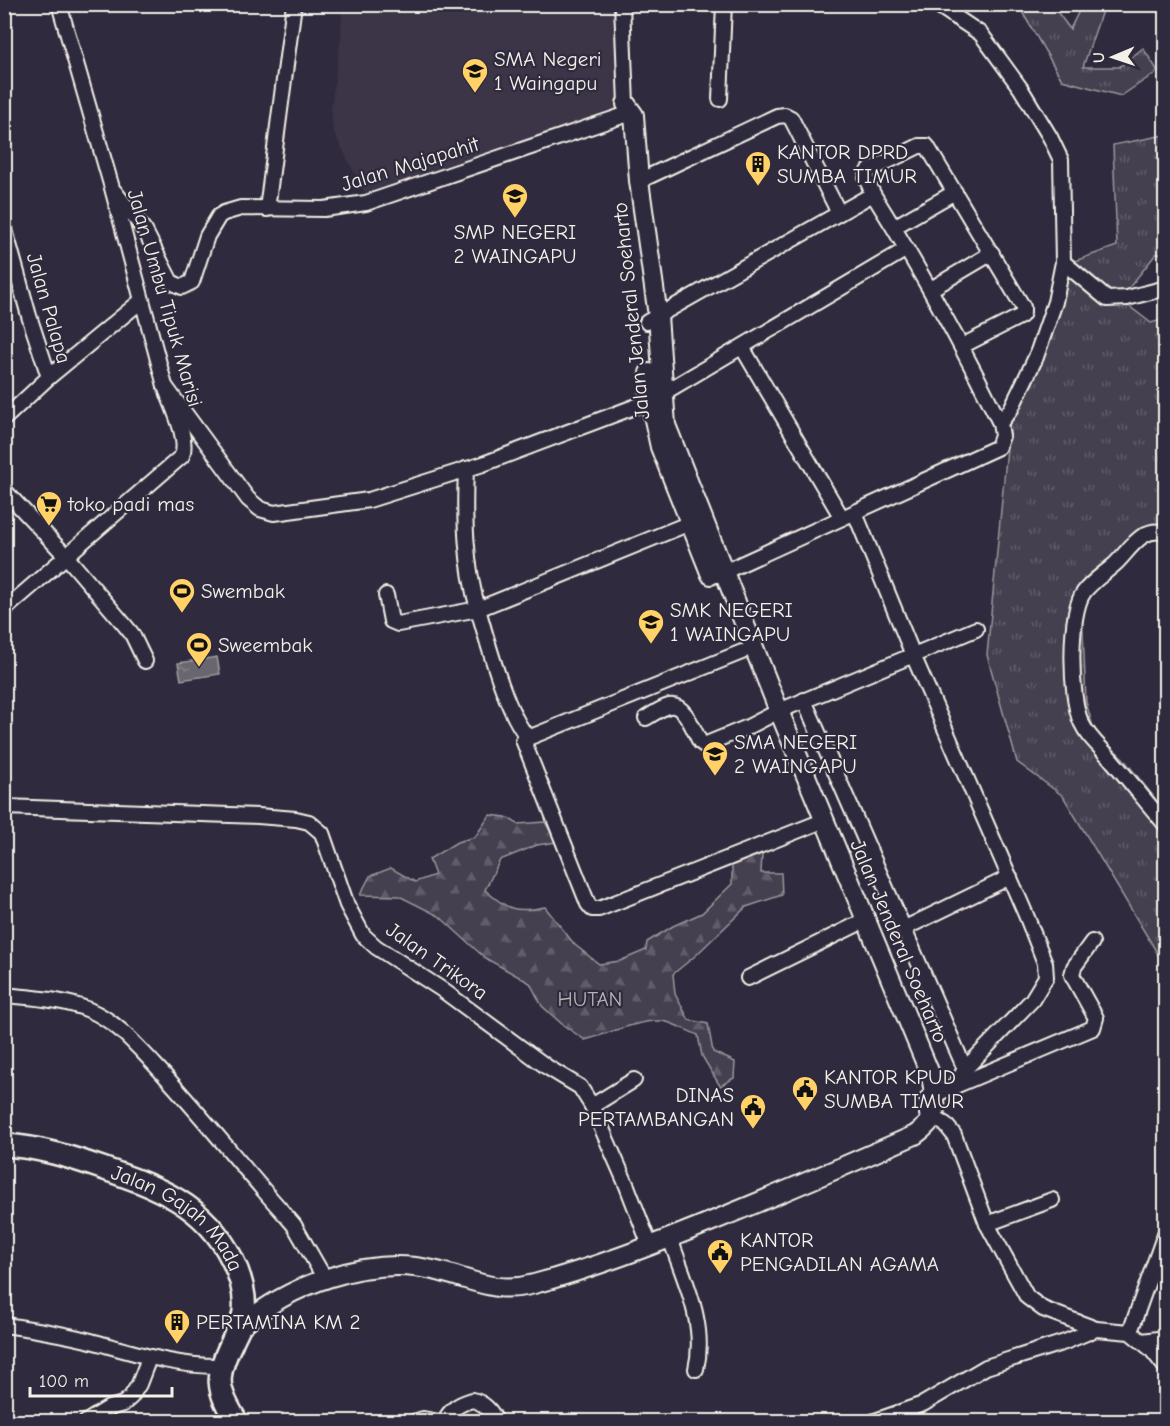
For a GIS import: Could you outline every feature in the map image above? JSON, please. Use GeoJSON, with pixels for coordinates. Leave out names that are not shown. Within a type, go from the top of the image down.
{"type":"FeatureCollection","features":[{"type":"Feature","properties":{"kind":"highway","name":"Jalan Gajah Mada"},"geometry":{"type":"LineString","coordinates":[[4,1145],[29,1147],[73,1158],[143,1182],[173,1196],[198,1213],[226,1246],[237,1269],[244,1294],[244,1314],[221,1371]]}},
{"type":"Feature","properties":{"kind":"highway"},"geometry":{"type":"LineString","coordinates":[[221,1371],[219,1387],[221,1395],[237,1422]]}},
{"type":"Feature","properties":{"kind":"highway"},"geometry":{"type":"LineString","coordinates":[[221,1371],[252,1422]]}},
{"type":"Feature","properties":{"kind":"main road","name":"Jalan Jenderal Soeharto"},"geometry":{"type":"LineString","coordinates":[[627,112],[639,181],[653,319],[660,447],[690,522],[718,575],[861,922]]}},
{"type":"Feature","properties":{"kind":"main road","name":"Jalan Jenderal Soeharto"},"geometry":{"type":"LineString","coordinates":[[627,112],[624,154],[653,319]]}},
{"type":"Feature","properties":{"kind":"main road","name":"Jalan Jenderal Soeharto"},"geometry":{"type":"LineString","coordinates":[[656,397],[718,575],[742,652],[774,713],[814,824],[931,1076],[931,1107]]}},
{"type":"Feature","properties":{"kind":"main road"},"geometry":{"type":"LineString","coordinates":[[244,1294],[251,1297],[261,1296],[323,1276],[404,1265],[436,1270],[495,1287],[519,1288],[647,1243],[915,1135],[928,1126],[931,1107]]}},
{"type":"Feature","properties":{"kind":"main road"},"geometry":{"type":"LineString","coordinates":[[647,1243],[670,1238],[782,1187]]}},
{"type":"Feature","properties":{"kind":"main road"},"geometry":{"type":"LineString","coordinates":[[239,1328],[275,1302],[323,1276]]}},
{"type":"Feature","properties":{"kind":"street","name":"Jalan Umbu Tipuk Marisi"},"geometry":{"type":"LineString","coordinates":[[4,610],[182,456],[184,443],[165,386],[112,188],[58,4]]}},
{"type":"Feature","properties":{"kind":"street"},"geometry":{"type":"LineString","coordinates":[[267,209],[294,4]]}},
{"type":"Feature","properties":{"kind":"street","name":"Jalan Jenderal Soeharto"},"geometry":{"type":"LineString","coordinates":[[622,4],[627,112]]}},
{"type":"Feature","properties":{"kind":"street"},"geometry":{"type":"LineString","coordinates":[[720,99],[724,4]]}},
{"type":"Feature","properties":{"kind":"street"},"geometry":{"type":"LineString","coordinates":[[936,4],[981,34],[1021,89],[1059,154],[1062,178],[1063,262],[1052,312],[1036,357],[1011,409],[1000,423]]}},
{"type":"Feature","properties":{"kind":"street","name":"Jalan Majapahit"},"geometry":{"type":"LineString","coordinates":[[112,188],[145,231],[171,282],[182,286],[188,285],[195,277],[207,236],[219,216],[235,209],[324,209],[366,203],[627,112]]}},
{"type":"Feature","properties":{"kind":"street"},"geometry":{"type":"LineString","coordinates":[[639,181],[777,116],[785,115],[791,118],[839,213]]}},
{"type":"Feature","properties":{"kind":"street"},"geometry":{"type":"LineString","coordinates":[[718,575],[998,447],[1002,436],[1000,423],[932,289],[905,249],[866,178],[868,171],[923,145],[927,146],[1023,307],[1021,316],[962,346]]}},
{"type":"Feature","properties":{"kind":"street"},"geometry":{"type":"LineString","coordinates":[[894,227],[955,192]]}},
{"type":"Feature","properties":{"kind":"street"},"geometry":{"type":"LineString","coordinates":[[653,319],[873,194]]}},
{"type":"Feature","properties":{"kind":"street","name":"Jalan Palapa"},"geometry":{"type":"LineString","coordinates":[[4,226],[7,252],[49,377],[4,419]]}},
{"type":"Feature","properties":{"kind":"street"},"geometry":{"type":"LineString","coordinates":[[165,386],[248,499],[260,508],[274,513],[369,500],[466,469],[656,397],[905,249]]}},
{"type":"Feature","properties":{"kind":"street"},"geometry":{"type":"LineString","coordinates":[[932,289],[992,253]]}},
{"type":"Feature","properties":{"kind":"street"},"geometry":{"type":"LineString","coordinates":[[1063,262],[1107,299],[1127,298],[1166,288]]}},
{"type":"Feature","properties":{"kind":"street"},"geometry":{"type":"LineString","coordinates":[[49,377],[141,301]]}},
{"type":"Feature","properties":{"kind":"street"},"geometry":{"type":"LineString","coordinates":[[742,347],[849,516],[913,655],[1045,963],[1046,977],[1032,1000],[965,1069],[955,1086],[931,1107],[954,1135],[987,1224],[1027,1297],[1043,1309],[1096,1329],[1130,1332],[1151,1349],[1166,1368]]}},
{"type":"Feature","properties":{"kind":"street"},"geometry":{"type":"LineString","coordinates":[[466,469],[468,568],[477,609],[510,706],[521,729],[528,737]]}},
{"type":"Feature","properties":{"kind":"street"},"geometry":{"type":"LineString","coordinates":[[4,490],[66,556],[132,634],[145,661]]}},
{"type":"Feature","properties":{"kind":"street"},"geometry":{"type":"LineString","coordinates":[[386,595],[391,621],[398,624],[477,609],[690,522]]}},
{"type":"Feature","properties":{"kind":"street"},"geometry":{"type":"LineString","coordinates":[[1166,533],[1149,532],[1142,536],[1084,592],[1077,605],[1072,629],[1075,704],[1080,722],[1093,742],[1109,757],[1166,825]]}},
{"type":"Feature","properties":{"kind":"street"},"geometry":{"type":"LineString","coordinates":[[646,718],[669,706],[676,707],[683,712],[704,745],[804,700],[976,629]]}},
{"type":"Feature","properties":{"kind":"street"},"geometry":{"type":"LineString","coordinates":[[742,652],[522,741],[588,904],[592,909],[599,909],[814,824]]}},
{"type":"Feature","properties":{"kind":"street"},"geometry":{"type":"LineString","coordinates":[[804,700],[965,1069]]}},
{"type":"Feature","properties":{"kind":"street","name":"Jalan Trikora"},"geometry":{"type":"LineString","coordinates":[[4,807],[194,810],[309,822],[322,833],[347,905],[363,935],[547,1067],[580,1087],[592,1106],[627,1186],[647,1243]]}},
{"type":"Feature","properties":{"kind":"street"},"geometry":{"type":"LineString","coordinates":[[903,929],[1010,877]]}},
{"type":"Feature","properties":{"kind":"street"},"geometry":{"type":"LineString","coordinates":[[748,978],[861,922]]}},
{"type":"Feature","properties":{"kind":"street"},"geometry":{"type":"LineString","coordinates":[[955,1086],[1093,1028],[1096,1018],[1072,975],[1074,967],[1092,942]]}},
{"type":"Feature","properties":{"kind":"street"},"geometry":{"type":"LineString","coordinates":[[4,995],[41,998],[88,1009],[105,1018],[121,1031],[182,1094],[294,1225],[323,1276]]}},
{"type":"Feature","properties":{"kind":"street"},"geometry":{"type":"LineString","coordinates":[[592,1106],[634,1080]]}},
{"type":"Feature","properties":{"kind":"street"},"geometry":{"type":"LineString","coordinates":[[987,1224],[1052,1200]]}},
{"type":"Feature","properties":{"kind":"street"},"geometry":{"type":"LineString","coordinates":[[1130,1332],[1166,1231]]}},
{"type":"Feature","properties":{"kind":"street"},"geometry":{"type":"LineString","coordinates":[[670,1238],[697,1321],[700,1339],[696,1369]]}},
{"type":"Feature","properties":{"kind":"street"},"geometry":{"type":"LineString","coordinates":[[4,1325],[90,1341],[149,1358],[221,1371]]}},
{"type":"Feature","properties":{"kind":"street"},"geometry":{"type":"LineString","coordinates":[[872,1422],[923,1404],[986,1367],[1065,1342],[1096,1329]]}},
{"type":"Feature","properties":{"kind":"street"},"geometry":{"type":"LineString","coordinates":[[1142,1341],[1166,1338]]}},
{"type":"Feature","properties":{"kind":"street"},"geometry":{"type":"LineString","coordinates":[[86,1422],[109,1408],[123,1404],[131,1396],[139,1384],[149,1358]]}},
{"type":"Feature","properties":{"kind":"street"},"geometry":{"type":"LineString","coordinates":[[413,1422],[423,1419],[442,1422],[448,1412],[472,1400],[485,1406],[496,1422]]}},
{"type":"Feature","properties":{"kind":"shaded area","name":"SMA Negeri 1 Waingapu"},"geometry":{"type":"Polygon","coordinates":[[[342,5],[615,5],[617,109],[365,193],[333,131],[331,108],[341,36],[342,5]]]}},
{"type":"Feature","properties":{"kind":"green space"},"geometry":{"type":"Polygon","coordinates":[[[1018,5],[1052,5],[1070,29],[1082,5],[1104,5],[1083,67],[1119,67],[1143,48],[1158,71],[1121,96],[1062,80],[1018,5]]]}},
{"type":"Feature","properties":{"kind":"green space"},"geometry":{"type":"Polygon","coordinates":[[[1165,135],[1165,253],[1156,254],[1120,299],[1151,323],[1165,319],[1165,527],[1146,530],[1085,595],[1082,607],[1086,702],[1094,731],[1123,758],[1165,811],[1165,966],[1063,796],[1017,762],[987,655],[1010,417],[1052,337],[1066,264],[1117,246],[1113,145],[1165,135]]]}},
{"type":"Feature","properties":{"kind":"green space","name":"HUTAN"},"geometry":{"type":"Polygon","coordinates":[[[490,815],[506,817],[518,824],[545,822],[557,842],[537,845],[500,860],[485,890],[506,906],[519,910],[545,907],[575,945],[599,964],[620,961],[646,950],[647,942],[673,926],[702,913],[732,884],[732,863],[762,853],[761,873],[781,873],[782,895],[746,907],[673,974],[675,994],[689,1020],[708,1024],[713,1052],[735,1062],[734,1078],[720,1086],[702,1056],[698,1035],[667,1022],[637,1024],[585,1040],[563,1025],[542,1006],[530,983],[485,958],[439,916],[399,896],[360,895],[370,876],[391,868],[415,882],[435,875],[429,859],[457,842],[475,837],[490,815]]]}},
{"type":"Feature","properties":{"kind":"water","name":"Sweembak"},"geometry":{"type":"Polygon","coordinates":[[[217,657],[220,674],[181,680],[178,663],[217,657]]]}},
{"type":"Feature","properties":{"kind":"place","name":"SMA Negeri 1 Waingapu"},"geometry":{"type":"Point","coordinates":[475,94]}},
{"type":"Feature","properties":{"kind":"place","name":"KANTOR DPRD SUMBA TIMUR"},"geometry":{"type":"Point","coordinates":[758,187]}},
{"type":"Feature","properties":{"kind":"place","name":"SMP NEGERI 2 WAINGAPU"},"geometry":{"type":"Point","coordinates":[515,219]}},
{"type":"Feature","properties":{"kind":"place","name":"toko padi mas"},"geometry":{"type":"Point","coordinates":[49,527]}},
{"type":"Feature","properties":{"kind":"place","name":"Swembak"},"geometry":{"type":"Point","coordinates":[182,614]}},
{"type":"Feature","properties":{"kind":"place","name":"SMK NEGERI 1 WAINGAPU"},"geometry":{"type":"Point","coordinates":[651,645]}},
{"type":"Feature","properties":{"kind":"place","name":"Sweembak"},"geometry":{"type":"Point","coordinates":[199,668]}},
{"type":"Feature","properties":{"kind":"place","name":"SMA NEGERI 2 WAINGAPU"},"geometry":{"type":"Point","coordinates":[715,777]}},
{"type":"Feature","properties":{"kind":"place","name":"KANTOR KPUD SUMBA TIMUR"},"geometry":{"type":"Point","coordinates":[805,1112]}},
{"type":"Feature","properties":{"kind":"place","name":"DINAS PERTAMBANGAN"},"geometry":{"type":"Point","coordinates":[753,1130]}},
{"type":"Feature","properties":{"kind":"place","name":"KANTOR PENGADILAN AGAMA"},"geometry":{"type":"Point","coordinates":[720,1275]}},
{"type":"Feature","properties":{"kind":"place","name":"PERTAMINA KM 2"},"geometry":{"type":"Point","coordinates":[177,1345]}}]}
